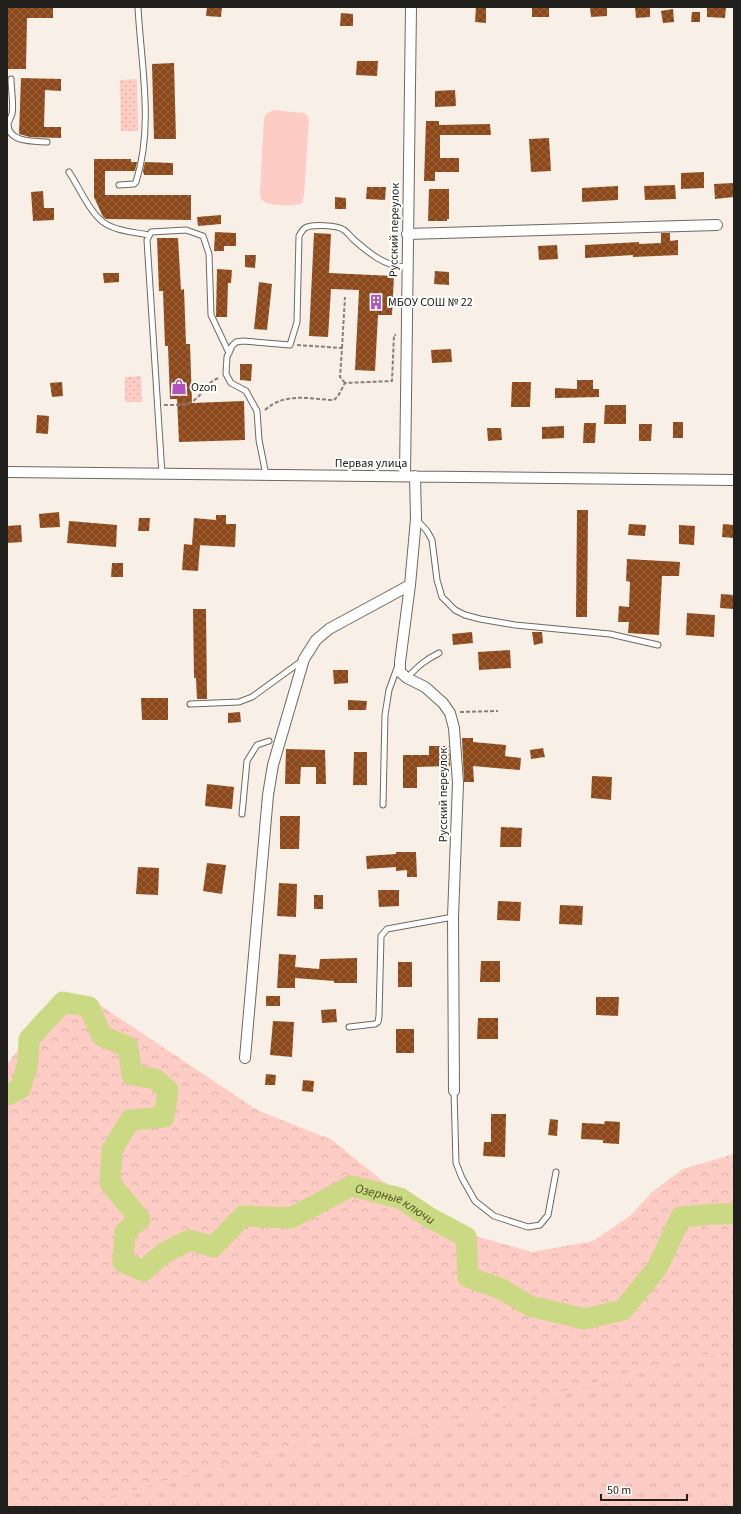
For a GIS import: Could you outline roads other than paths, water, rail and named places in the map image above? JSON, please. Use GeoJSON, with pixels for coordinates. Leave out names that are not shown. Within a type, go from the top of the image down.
{"type":"FeatureCollection","features":[{"type":"Feature","properties":{"kind":"street","name":"Русский переулок"},"geometry":{"type":"LineString","coordinates":[[400,662],[410,585],[416,519],[410,476],[406,335],[412,7]]}},
{"type":"Feature","properties":{"kind":"street"},"geometry":{"type":"LineString","coordinates":[[407,234],[717,225]]}},
{"type":"Feature","properties":{"kind":"street","name":"Первая улица"},"geometry":{"type":"LineString","coordinates":[[7,472],[734,480]]}},
{"type":"Feature","properties":{"kind":"street"},"geometry":{"type":"LineString","coordinates":[[244,1058],[268,795],[273,765],[304,659],[316,640],[329,629],[410,585]]}},
{"type":"Feature","properties":{"kind":"street"},"geometry":{"type":"LineString","coordinates":[[400,662],[400,672],[407,678]]}},
{"type":"Feature","properties":{"kind":"street","name":"Русский переулок"},"geometry":{"type":"LineString","coordinates":[[407,678],[425,687],[443,703],[450,713],[454,728],[458,783],[453,917],[454,1091]]}},
{"type":"Feature","properties":{"kind":"lane"},"geometry":{"type":"LineString","coordinates":[[118,185],[134,184],[136,182],[144,147],[143,76],[138,7]]}},
{"type":"Feature","properties":{"kind":"lane"},"geometry":{"type":"LineString","coordinates":[[11,79],[8,125],[10,133],[17,138],[24,140],[47,142]]}},
{"type":"Feature","properties":{"kind":"lane"},"geometry":{"type":"LineString","coordinates":[[69,172],[84,198],[98,217],[104,222],[125,230],[148,235],[151,232],[186,230],[203,236],[210,254],[211,315],[229,353]]}},
{"type":"Feature","properties":{"kind":"lane"},"geometry":{"type":"LineString","coordinates":[[266,475],[257,411],[246,391],[232,383],[227,376],[225,368],[229,353],[232,346],[236,342],[243,341],[290,345],[296,322],[300,236],[303,229],[309,226],[336,227],[343,229],[372,254],[384,262],[397,267],[407,267]]}},
{"type":"Feature","properties":{"kind":"lane"},"geometry":{"type":"LineString","coordinates":[[148,235],[147,240],[162,474]]}},
{"type":"Feature","properties":{"kind":"lane"},"geometry":{"type":"LineString","coordinates":[[416,519],[427,531],[432,540],[437,580],[442,597],[455,610],[465,615],[480,619],[614,635],[658,645]]}},
{"type":"Feature","properties":{"kind":"lane"},"geometry":{"type":"LineString","coordinates":[[407,678],[426,659],[439,653]]}},
{"type":"Feature","properties":{"kind":"lane"},"geometry":{"type":"LineString","coordinates":[[190,704],[239,702],[245,700],[304,659]]}},
{"type":"Feature","properties":{"kind":"lane"},"geometry":{"type":"LineString","coordinates":[[383,805],[385,715],[389,690],[400,662]]}},
{"type":"Feature","properties":{"kind":"lane"},"geometry":{"type":"LineString","coordinates":[[242,814],[247,761],[258,745],[269,741]]}},
{"type":"Feature","properties":{"kind":"lane"},"geometry":{"type":"LineString","coordinates":[[349,1027],[375,1024],[378,1022],[380,936],[387,929],[453,917]]}},
{"type":"Feature","properties":{"kind":"lane"},"geometry":{"type":"LineString","coordinates":[[454,1091],[456,1163],[468,1190],[475,1201],[482,1207],[494,1216],[528,1227],[540,1225],[548,1215],[556,1172]]}},
{"type":"Feature","properties":{"kind":"waterway","name":"Озерные ключи"},"geometry":{"type":"LineString","coordinates":[[7,1095],[20,1089],[28,1063],[29,1039],[63,1002],[89,1007],[102,1036],[128,1047],[132,1075],[155,1079],[168,1090],[164,1117],[130,1120],[112,1150],[110,1183],[140,1219],[125,1232],[123,1262],[143,1271],[164,1253],[190,1240],[213,1247],[243,1216],[291,1218],[351,1186],[400,1198],[430,1218],[466,1237],[468,1277],[499,1288],[530,1306],[585,1319],[623,1310],[657,1268],[681,1217],[712,1214],[734,1214]]}},
{"type":"Feature","properties":{"kind":"place","name":"МБОУ СОШ № 22"},"geometry":{"type":"Point","coordinates":[376,302]}},
{"type":"Feature","properties":{"kind":"place","name":"Ozon"},"geometry":{"type":"Point","coordinates":[179,387]}}]}
